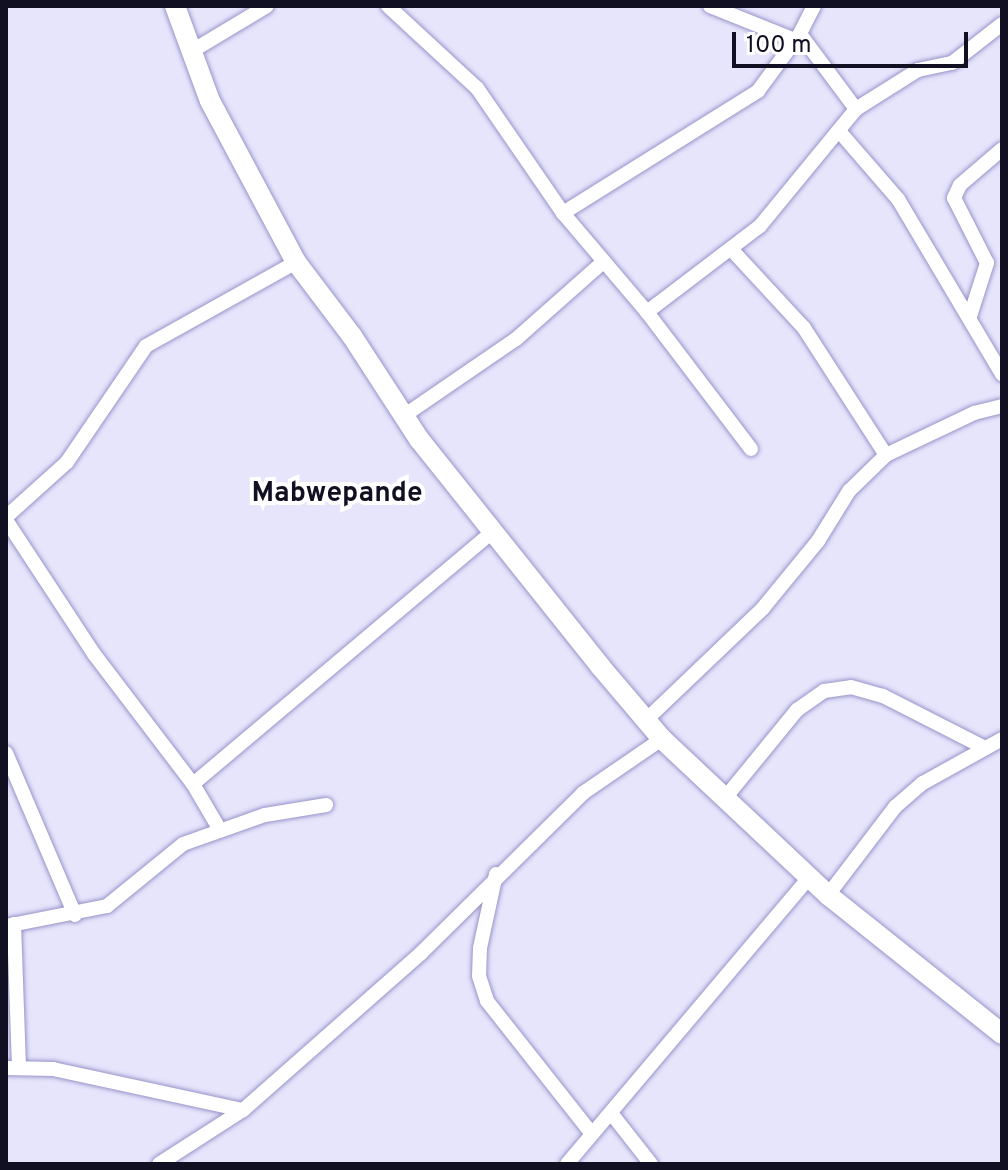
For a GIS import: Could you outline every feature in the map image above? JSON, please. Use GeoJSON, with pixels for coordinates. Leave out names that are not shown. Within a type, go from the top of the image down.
{"type":"FeatureCollection","features":[{"type":"Feature","properties":{"kind":"street"},"geometry":{"type":"LineString","coordinates":[[175,6],[248,180],[296,262],[405,415],[493,531],[662,739],[828,895],[1002,1034]]}},
{"type":"Feature","properties":{"kind":"street"},"geometry":{"type":"LineString","coordinates":[[192,51],[267,6]]}},
{"type":"Feature","properties":{"kind":"street"},"geometry":{"type":"LineString","coordinates":[[388,6],[477,88],[563,213],[647,312],[751,449]]}},
{"type":"Feature","properties":{"kind":"street"},"geometry":{"type":"LineString","coordinates":[[710,6],[796,36],[856,109]]}},
{"type":"Feature","properties":{"kind":"street"},"geometry":{"type":"LineString","coordinates":[[563,213],[758,91],[775,74],[814,6]]}},
{"type":"Feature","properties":{"kind":"street"},"geometry":{"type":"LineString","coordinates":[[647,312],[731,249],[791,193],[856,109],[918,70],[952,63],[1002,24]]}},
{"type":"Feature","properties":{"kind":"street"},"geometry":{"type":"LineString","coordinates":[[839,131],[889,186],[970,316],[1002,374]]}},
{"type":"Feature","properties":{"kind":"street"},"geometry":{"type":"LineString","coordinates":[[970,316],[987,263],[954,198],[960,185],[1002,149]]}},
{"type":"Feature","properties":{"kind":"street"},"geometry":{"type":"LineString","coordinates":[[731,249],[804,328],[886,455]]}},
{"type":"Feature","properties":{"kind":"street"},"geometry":{"type":"LineString","coordinates":[[220,830],[193,784],[94,654],[8,512],[67,462],[146,346],[296,262]]}},
{"type":"Feature","properties":{"kind":"street"},"geometry":{"type":"LineString","coordinates":[[405,415],[516,339],[603,262]]}},
{"type":"Feature","properties":{"kind":"street"},"geometry":{"type":"LineString","coordinates":[[646,720],[763,608],[818,541],[849,491],[886,455],[974,413],[1002,406]]}},
{"type":"Feature","properties":{"kind":"street"},"geometry":{"type":"LineString","coordinates":[[193,784],[493,531]]}},
{"type":"Feature","properties":{"kind":"street"},"geometry":{"type":"LineString","coordinates":[[725,798],[797,710],[824,691],[851,687],[883,696],[983,747]]}},
{"type":"Feature","properties":{"kind":"street"},"geometry":{"type":"LineString","coordinates":[[159,1164],[243,1110],[421,953],[496,874],[583,793],[662,739]]}},
{"type":"Feature","properties":{"kind":"street"},"geometry":{"type":"LineString","coordinates":[[828,895],[895,807],[983,747],[1002,739]]}},
{"type":"Feature","properties":{"kind":"street"},"geometry":{"type":"LineString","coordinates":[[6,753],[75,915]]}},
{"type":"Feature","properties":{"kind":"street"},"geometry":{"type":"LineString","coordinates":[[243,1110],[13,1067],[10,925],[75,915],[107,906],[183,844],[220,830],[326,805]]}},
{"type":"Feature","properties":{"kind":"street"},"geometry":{"type":"LineString","coordinates":[[496,874],[480,948],[479,976],[487,1001],[592,1134]]}},
{"type":"Feature","properties":{"kind":"street"},"geometry":{"type":"LineString","coordinates":[[567,1164],[810,876]]}},
{"type":"Feature","properties":{"kind":"street"},"geometry":{"type":"LineString","coordinates":[[611,1113],[651,1164]]}},
{"type":"Feature","properties":{"kind":"district","name":"Mabwepande"},"geometry":{"type":"Point","coordinates":[337,494]}}]}
